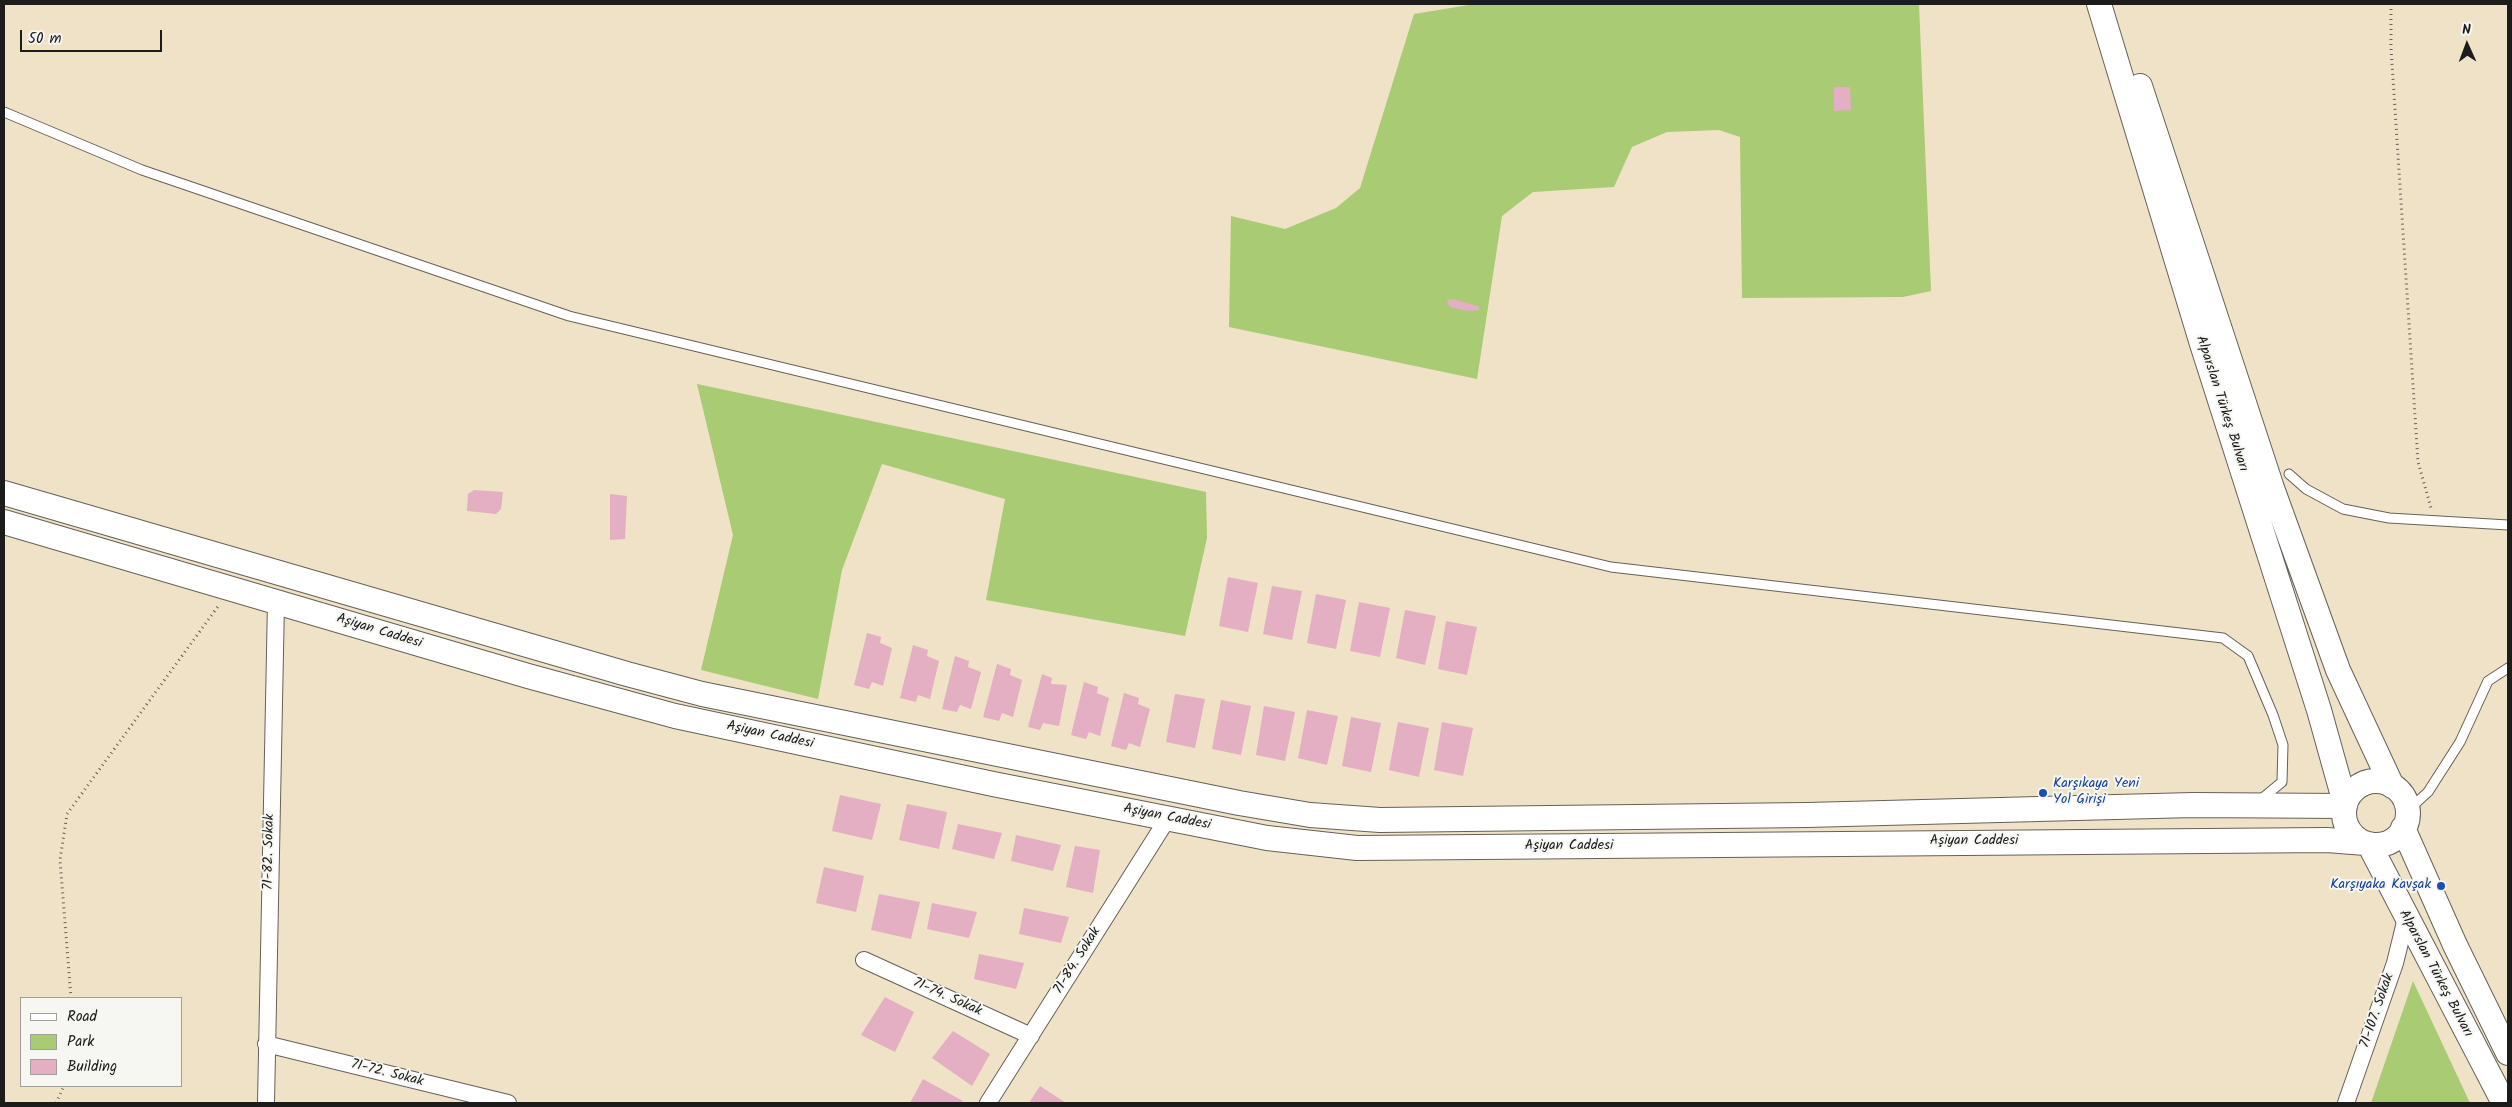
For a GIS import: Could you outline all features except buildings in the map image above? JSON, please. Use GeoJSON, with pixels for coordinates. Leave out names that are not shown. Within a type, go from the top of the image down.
{"type":"FeatureCollection","features":[{"type":"Feature","properties":{"kind":"street","name":"Alparslan Türkeş Bulvarı"},"geometry":{"type":"LineString","coordinates":[[2099,4],[2202,344],[2319,710],[2345,804]]}},
{"type":"Feature","properties":{"kind":"street","name":"Alparslan Türkeş Bulvarı"},"geometry":{"type":"LineString","coordinates":[[2112,4],[2272,488],[2338,670],[2392,786]]}},
{"type":"Feature","properties":{"kind":"street","name":"Aşiyan Caddesi"},"geometry":{"type":"LineString","coordinates":[[4,493],[627,674],[702,694],[1239,803],[1310,815],[1380,820],[1807,815],[2255,804],[2345,804]]}},
{"type":"Feature","properties":{"kind":"street","name":"Aşiyan Caddesi"},"geometry":{"type":"LineString","coordinates":[[4,522],[528,676],[675,716],[1267,838],[1358,848],[2327,840],[2367,844]]}},
{"type":"Feature","properties":{"kind":"street","name":"71-82. Sokak"},"geometry":{"type":"LineString","coordinates":[[266,1103],[276,602]]}},
{"type":"Feature","properties":{"kind":"street"},"geometry":{"type":"LineString","coordinates":[[2377,782],[2392,786],[2402,795],[2405,817],[2391,840],[2380,844],[2367,844],[2353,836],[2347,826],[2344,815],[2345,804],[2351,793],[2365,784],[2377,782]]}},
{"type":"Feature","properties":{"kind":"street","name":"Alparslan Türkeş Bulvarı"},"geometry":{"type":"LineString","coordinates":[[2405,817],[2455,945],[2508,1053]]}},
{"type":"Feature","properties":{"kind":"street","name":"71-84. Sokak"},"geometry":{"type":"LineString","coordinates":[[988,1103],[1168,818]]}},
{"type":"Feature","properties":{"kind":"street","name":"Alparslan Türkeş Bulvarı"},"geometry":{"type":"LineString","coordinates":[[2367,844],[2504,1103]]}},
{"type":"Feature","properties":{"kind":"street","name":"71-107. Sokak"},"geometry":{"type":"LineString","coordinates":[[2346,1103],[2395,963],[2406,918]]}},
{"type":"Feature","properties":{"kind":"street","name":"71-74. Sokak"},"geometry":{"type":"LineString","coordinates":[[864,960],[1031,1036]]}},
{"type":"Feature","properties":{"kind":"street","name":"71-72. Sokak"},"geometry":{"type":"LineString","coordinates":[[266,1044],[508,1103]]}},
{"type":"Feature","properties":{"kind":"lane"},"geometry":{"type":"LineString","coordinates":[[4,112],[142,170],[569,316],[1601,564],[2223,638],[2248,656],[2283,744],[2282,782],[2255,804]]}},
{"type":"Feature","properties":{"kind":"lane"},"geometry":{"type":"LineString","coordinates":[[2289,474],[2306,490],[2343,509],[2389,518],[2508,525]]}},
{"type":"Feature","properties":{"kind":"lane"},"geometry":{"type":"LineString","coordinates":[[2405,817],[2428,792],[2460,742],[2488,681],[2508,668]]}},
{"type":"Feature","properties":{"kind":"path"},"geometry":{"type":"LineString","coordinates":[[2391,4],[2391,48],[2418,462],[2435,521]]}},
{"type":"Feature","properties":{"kind":"path"},"geometry":{"type":"LineString","coordinates":[[71,997],[60,860],[67,814],[231,588]]}},
{"type":"Feature","properties":{"kind":"path"},"geometry":{"type":"LineString","coordinates":[[56,1103],[64,1087]]}},
{"type":"Feature","properties":{"kind":"green space"},"geometry":{"type":"Polygon","coordinates":[[[1475,4],[1919,4],[1931,291],[1903,297],[1742,298],[1740,137],[1719,130],[1667,132],[1632,147],[1614,187],[1533,192],[1502,216],[1477,379],[1229,327],[1231,216],[1285,229],[1336,208],[1360,188],[1414,14],[1475,4]]]}},
{"type":"Feature","properties":{"kind":"green space"},"geometry":{"type":"Polygon","coordinates":[[[697,384],[1206,492],[1207,538],[1185,636],[986,600],[1005,499],[882,464],[842,570],[818,699],[701,670],[733,535],[697,384]]]}},
{"type":"Feature","properties":{"kind":"green space"},"geometry":{"type":"Polygon","coordinates":[[[2413,981],[2470,1103],[2371,1103],[2413,981]]]}},
{"type":"Feature","properties":{"kind":"place","name":"Karşıkaya Yeni Yol Girişi"},"geometry":{"type":"Point","coordinates":[2043,793]}},
{"type":"Feature","properties":{"kind":"place","name":"Karşıyaka Kavşak"},"geometry":{"type":"Point","coordinates":[2441,886]}}]}
